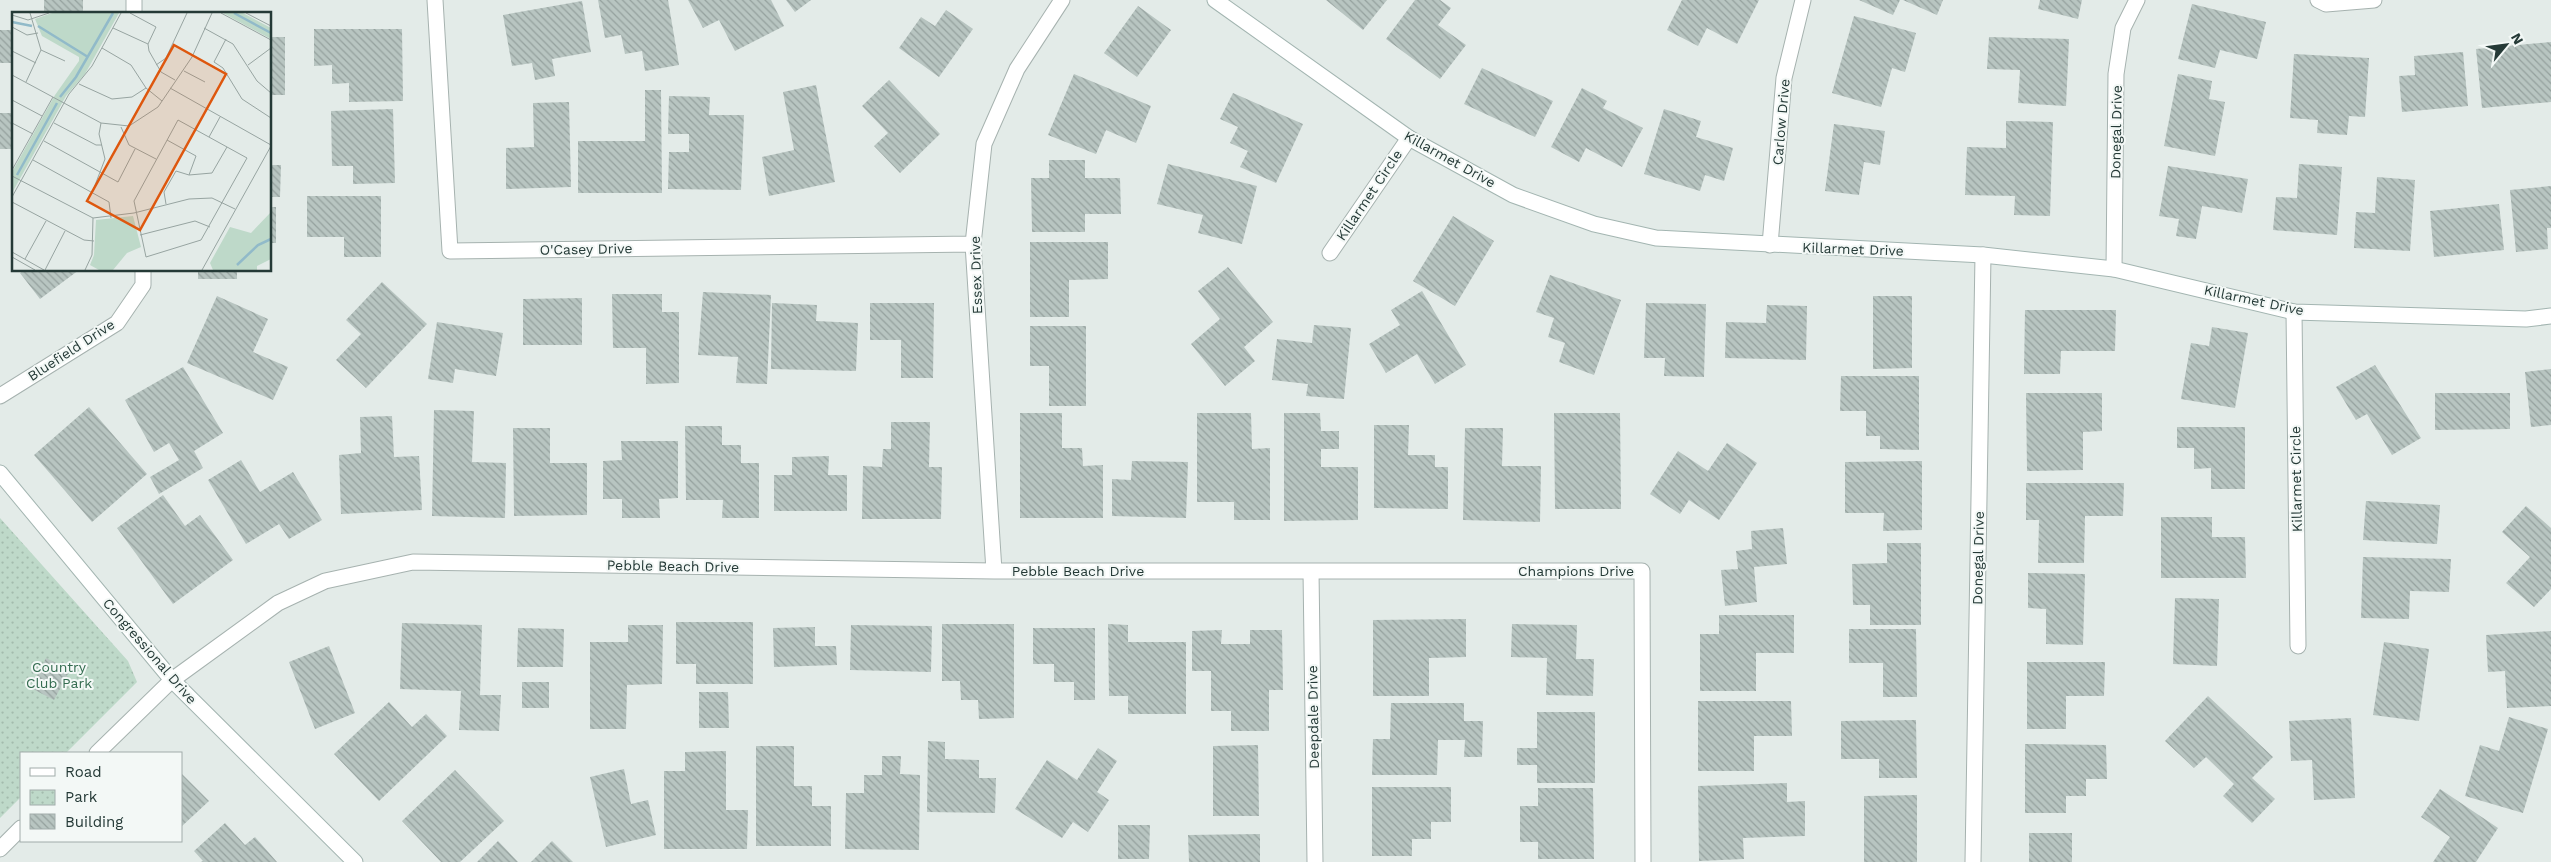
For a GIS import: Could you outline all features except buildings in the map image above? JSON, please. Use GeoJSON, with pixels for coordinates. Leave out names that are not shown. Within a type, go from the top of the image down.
{"type":"FeatureCollection","features":[{"type":"Feature","properties":{"kind":"street"},"geometry":{"type":"LineString","coordinates":[[134,0],[141,0]]}},
{"type":"Feature","properties":{"kind":"street","name":"O'Casey Drive"},"geometry":{"type":"LineString","coordinates":[[435,0],[450,251],[973,244]]}},
{"type":"Feature","properties":{"kind":"street","name":"Essex Drive"},"geometry":{"type":"LineString","coordinates":[[994,571],[973,244],[984,144],[1017,69],[1062,0]]}},
{"type":"Feature","properties":{"kind":"street","name":"Killarmet Drive"},"geometry":{"type":"LineString","coordinates":[[1215,0],[1409,138],[1513,195],[1594,224],[1656,238],[1983,254],[2114,269],[2294,312],[2526,319],[2551,316]]}},
{"type":"Feature","properties":{"kind":"street","name":"Carlow Drive"},"geometry":{"type":"LineString","coordinates":[[1770,245],[1784,78],[1803,0]]}},
{"type":"Feature","properties":{"kind":"street","name":"Donegal Drive"},"geometry":{"type":"LineString","coordinates":[[2114,269],[2116,74],[2123,28],[2137,0]]}},
{"type":"Feature","properties":{"kind":"street"},"geometry":{"type":"LineString","coordinates":[[2318,0],[2326,4],[2374,0]]}},
{"type":"Feature","properties":{"kind":"street","name":"Killarmet Circle"},"geometry":{"type":"LineString","coordinates":[[1330,253],[1409,138]]}},
{"type":"Feature","properties":{"kind":"street","name":"Donegal Drive"},"geometry":{"type":"LineString","coordinates":[[1973,862],[1983,254]]}},
{"type":"Feature","properties":{"kind":"street","name":"Bluefield Drive"},"geometry":{"type":"LineString","coordinates":[[0,396],[117,323],[143,285],[143,271]]}},
{"type":"Feature","properties":{"kind":"street","name":"Killarmet Circle"},"geometry":{"type":"LineString","coordinates":[[2294,312],[2298,646]]}},
{"type":"Feature","properties":{"kind":"street","name":"Congressional Drive"},"geometry":{"type":"LineString","coordinates":[[0,472],[172,680],[355,862]]}},
{"type":"Feature","properties":{"kind":"street","name":"Pebble Beach Drive"},"geometry":{"type":"LineString","coordinates":[[98,752],[172,680],[278,603],[325,581],[413,562],[994,571],[1311,571]]}},
{"type":"Feature","properties":{"kind":"street","name":"Deepdale Drive"},"geometry":{"type":"LineString","coordinates":[[1311,571],[1315,862]]}},
{"type":"Feature","properties":{"kind":"street","name":"Champions Drive"},"geometry":{"type":"LineString","coordinates":[[1311,571],[1642,571],[1643,862]]}},
{"type":"Feature","properties":{"kind":"street"},"geometry":{"type":"LineString","coordinates":[[0,849],[20,829]]}},
{"type":"Feature","properties":{"kind":"green space","name":"Country Club Park"},"geometry":{"type":"Polygon","coordinates":[[[0,518],[128,661],[137,682],[67,752],[20,752],[20,798],[0,818],[0,518]]]}}]}
